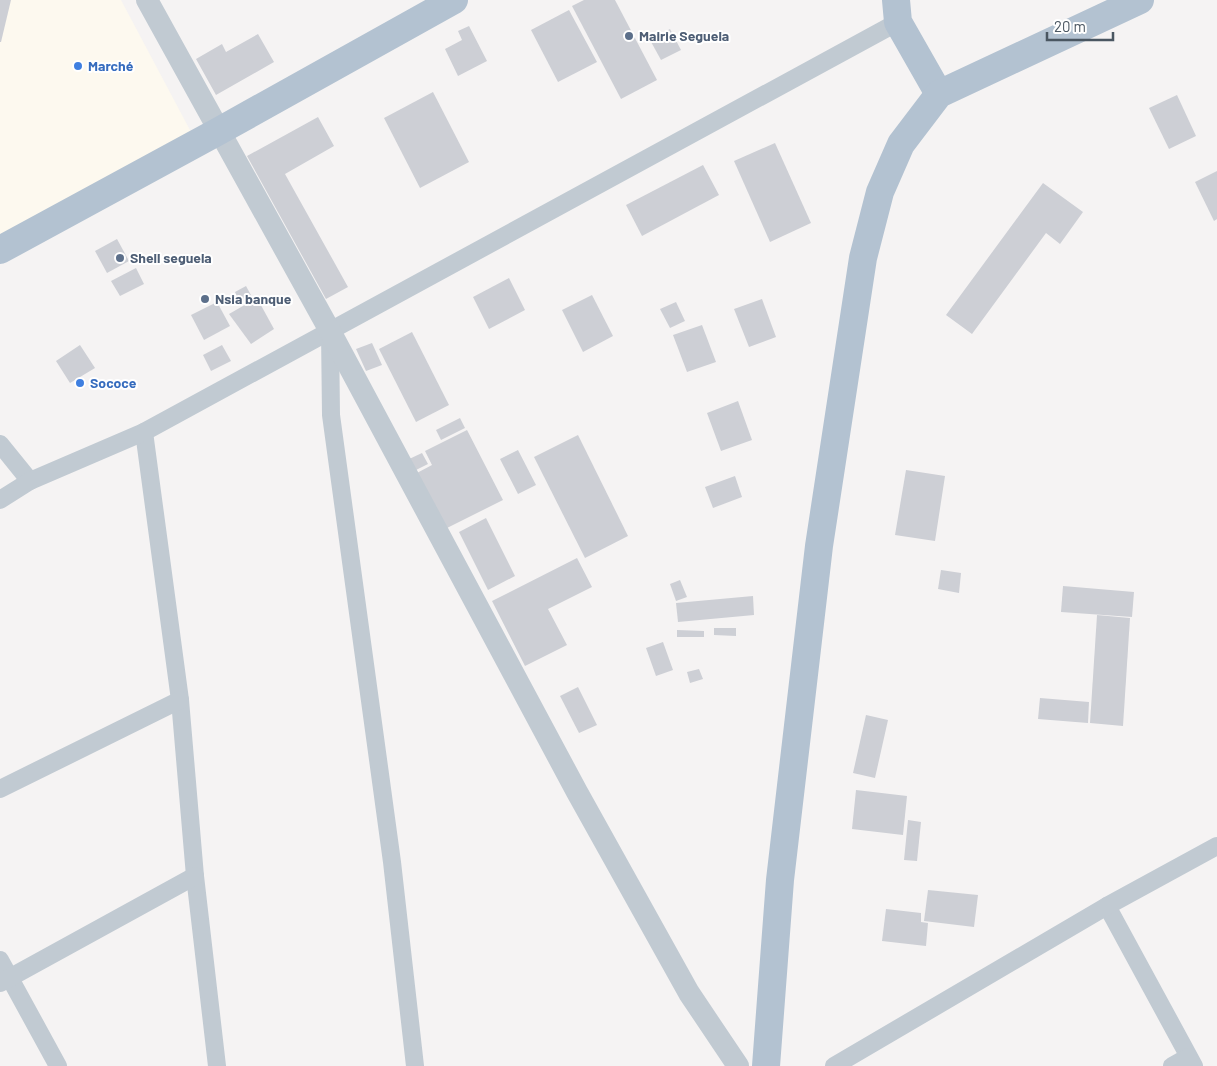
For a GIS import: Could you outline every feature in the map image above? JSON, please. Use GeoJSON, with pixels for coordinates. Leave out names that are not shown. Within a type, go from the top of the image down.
{"type":"FeatureCollection","features":[{"type":"Feature","properties":{"kind":"main road"},"geometry":{"type":"LineString","coordinates":[[0,250],[454,0]]}},
{"type":"Feature","properties":{"kind":"main road"},"geometry":{"type":"LineString","coordinates":[[766,1066],[780,880],[818,546],[863,258],[880,192],[901,144],[939,94],[1140,0]]}},
{"type":"Feature","properties":{"kind":"main road"},"geometry":{"type":"LineString","coordinates":[[897,11],[939,94]]}},
{"type":"Feature","properties":{"kind":"street"},"geometry":{"type":"LineString","coordinates":[[147,0],[330,331],[577,792],[689,993],[738,1066]]}},
{"type":"Feature","properties":{"kind":"street"},"geometry":{"type":"LineString","coordinates":[[0,500],[30,481],[144,432],[330,331],[897,11]]}},
{"type":"Feature","properties":{"kind":"street"},"geometry":{"type":"LineString","coordinates":[[330,331],[331,415],[392,862],[415,1066]]}},
{"type":"Feature","properties":{"kind":"street"},"geometry":{"type":"LineString","coordinates":[[144,432],[180,700],[195,876],[217,1066]]}},
{"type":"Feature","properties":{"kind":"street"},"geometry":{"type":"LineString","coordinates":[[0,444],[30,481]]}},
{"type":"Feature","properties":{"kind":"street"},"geometry":{"type":"LineString","coordinates":[[0,789],[180,700]]}},
{"type":"Feature","properties":{"kind":"street"},"geometry":{"type":"LineString","coordinates":[[834,1066],[1107,906],[1217,846]]}},
{"type":"Feature","properties":{"kind":"street"},"geometry":{"type":"LineString","coordinates":[[5,980],[195,876]]}},
{"type":"Feature","properties":{"kind":"street"},"geometry":{"type":"LineString","coordinates":[[1107,906],[1191,1062],[1172,1066]]}},
{"type":"Feature","properties":{"kind":"street"},"geometry":{"type":"LineString","coordinates":[[0,960],[5,980],[58,1066]]}},
{"type":"Feature","properties":{"kind":"shaded area","name":"Marché"},"geometry":{"type":"Polygon","coordinates":[[[0,0],[121,0],[191,132],[0,238],[0,0]]]}},
{"type":"Feature","properties":{"kind":"building"},"geometry":{"type":"Polygon","coordinates":[[[0,0],[11,0],[1,42],[0,42],[0,0]]]}},
{"type":"Feature","properties":{"kind":"building"},"geometry":{"type":"Polygon","coordinates":[[[584,0],[615,0],[657,80],[621,99],[572,6],[584,0]]]}},
{"type":"Feature","properties":{"kind":"building"},"geometry":{"type":"Polygon","coordinates":[[[569,10],[597,62],[558,82],[531,30],[569,10]]]}},
{"type":"Feature","properties":{"kind":"building"},"geometry":{"type":"Polygon","coordinates":[[[469,26],[487,61],[458,76],[445,49],[462,40],[458,31],[469,26]]]}},
{"type":"Feature","properties":{"kind":"building"},"geometry":{"type":"Polygon","coordinates":[[[670,29],[681,50],[661,60],[650,40],[670,29]]]}},
{"type":"Feature","properties":{"kind":"building"},"geometry":{"type":"Polygon","coordinates":[[[258,34],[274,62],[216,95],[196,59],[222,44],[226,52],[258,34]]]}},
{"type":"Feature","properties":{"kind":"building"},"geometry":{"type":"Polygon","coordinates":[[[433,92],[469,162],[420,188],[384,118],[433,92]]]}},
{"type":"Feature","properties":{"kind":"building"},"geometry":{"type":"Polygon","coordinates":[[[1177,95],[1196,136],[1169,149],[1149,108],[1177,95]]]}},
{"type":"Feature","properties":{"kind":"building"},"geometry":{"type":"Polygon","coordinates":[[[318,117],[334,146],[285,174],[348,287],[326,299],[247,156],[318,117]]]}},
{"type":"Feature","properties":{"kind":"building"},"geometry":{"type":"Polygon","coordinates":[[[775,143],[811,223],[770,242],[734,161],[775,143]]]}},
{"type":"Feature","properties":{"kind":"building"},"geometry":{"type":"Polygon","coordinates":[[[703,165],[719,195],[642,236],[626,205],[703,165]]]}},
{"type":"Feature","properties":{"kind":"building"},"geometry":{"type":"Polygon","coordinates":[[[1217,171],[1217,219],[1214,221],[1195,182],[1217,171]]]}},
{"type":"Feature","properties":{"kind":"building"},"geometry":{"type":"Polygon","coordinates":[[[1043,183],[1083,212],[1060,244],[1046,233],[972,334],[946,315],[1043,183]]]}},
{"type":"Feature","properties":{"kind":"building"},"geometry":{"type":"Polygon","coordinates":[[[117,239],[129,261],[107,273],[95,251],[117,239]]]}},
{"type":"Feature","properties":{"kind":"building"},"geometry":{"type":"Polygon","coordinates":[[[136,268],[144,284],[120,296],[111,281],[136,268]]]}},
{"type":"Feature","properties":{"kind":"building"},"geometry":{"type":"Polygon","coordinates":[[[509,278],[525,310],[489,329],[473,297],[509,278]]]}},
{"type":"Feature","properties":{"kind":"building"},"geometry":{"type":"Polygon","coordinates":[[[246,286],[252,297],[240,303],[235,292],[246,286]]]}},
{"type":"Feature","properties":{"kind":"building"},"geometry":{"type":"Polygon","coordinates":[[[592,295],[613,336],[583,352],[562,310],[592,295]]]}},
{"type":"Feature","properties":{"kind":"building"},"geometry":{"type":"Polygon","coordinates":[[[257,298],[274,329],[251,344],[229,314],[257,298]]]}},
{"type":"Feature","properties":{"kind":"building"},"geometry":{"type":"Polygon","coordinates":[[[762,299],[776,337],[749,347],[734,309],[762,299]]]}},
{"type":"Feature","properties":{"kind":"building"},"geometry":{"type":"Polygon","coordinates":[[[217,302],[230,326],[204,340],[191,315],[217,302]]]}},
{"type":"Feature","properties":{"kind":"building"},"geometry":{"type":"Polygon","coordinates":[[[676,302],[685,321],[670,328],[660,309],[676,302]]]}},
{"type":"Feature","properties":{"kind":"building"},"geometry":{"type":"Polygon","coordinates":[[[702,325],[716,362],[687,372],[673,335],[702,325]]]}},
{"type":"Feature","properties":{"kind":"building"},"geometry":{"type":"Polygon","coordinates":[[[412,332],[449,405],[416,422],[379,349],[412,332]]]}},
{"type":"Feature","properties":{"kind":"building"},"geometry":{"type":"Polygon","coordinates":[[[372,343],[382,365],[366,371],[356,349],[372,343]]]}},
{"type":"Feature","properties":{"kind":"building"},"geometry":{"type":"Polygon","coordinates":[[[80,345],[95,368],[70,383],[56,361],[80,345]]]}},
{"type":"Feature","properties":{"kind":"building"},"geometry":{"type":"Polygon","coordinates":[[[222,345],[231,361],[211,371],[203,355],[222,345]]]}},
{"type":"Feature","properties":{"kind":"building"},"geometry":{"type":"Polygon","coordinates":[[[738,401],[752,440],[721,451],[707,413],[738,401]]]}},
{"type":"Feature","properties":{"kind":"building"},"geometry":{"type":"Polygon","coordinates":[[[460,418],[465,428],[441,440],[436,430],[460,418]]]}},
{"type":"Feature","properties":{"kind":"building"},"geometry":{"type":"Polygon","coordinates":[[[467,430],[503,500],[443,530],[415,474],[432,465],[425,451],[467,430]]]}},
{"type":"Feature","properties":{"kind":"building"},"geometry":{"type":"Polygon","coordinates":[[[578,435],[628,536],[585,558],[534,457],[578,435]]]}},
{"type":"Feature","properties":{"kind":"building"},"geometry":{"type":"Polygon","coordinates":[[[518,450],[536,485],[518,494],[500,459],[518,450]]]}},
{"type":"Feature","properties":{"kind":"building"},"geometry":{"type":"Polygon","coordinates":[[[422,453],[428,464],[412,472],[407,460],[422,453]]]}},
{"type":"Feature","properties":{"kind":"building"},"geometry":{"type":"Polygon","coordinates":[[[906,470],[945,476],[935,541],[895,535],[906,470]]]}},
{"type":"Feature","properties":{"kind":"building"},"geometry":{"type":"Polygon","coordinates":[[[735,476],[742,497],[713,508],[705,487],[735,476]]]}},
{"type":"Feature","properties":{"kind":"building"},"geometry":{"type":"Polygon","coordinates":[[[486,518],[515,576],[488,590],[459,532],[486,518]]]}},
{"type":"Feature","properties":{"kind":"building"},"geometry":{"type":"Polygon","coordinates":[[[577,558],[592,587],[548,609],[567,645],[525,666],[492,601],[577,558]]]}},
{"type":"Feature","properties":{"kind":"building"},"geometry":{"type":"Polygon","coordinates":[[[941,570],[961,573],[959,593],[938,589],[941,570]]]}},
{"type":"Feature","properties":{"kind":"building"},"geometry":{"type":"Polygon","coordinates":[[[680,580],[687,597],[676,601],[670,584],[680,580]]]}},
{"type":"Feature","properties":{"kind":"building"},"geometry":{"type":"Polygon","coordinates":[[[1063,586],[1134,592],[1132,617],[1061,612],[1063,586]]]}},
{"type":"Feature","properties":{"kind":"building"},"geometry":{"type":"Polygon","coordinates":[[[753,596],[754,615],[678,622],[676,603],[753,596]]]}},
{"type":"Feature","properties":{"kind":"building"},"geometry":{"type":"Polygon","coordinates":[[[1097,615],[1130,618],[1123,726],[1090,723],[1097,615]]]}},
{"type":"Feature","properties":{"kind":"building"},"geometry":{"type":"Polygon","coordinates":[[[714,628],[736,628],[736,636],[714,635],[714,628]]]}},
{"type":"Feature","properties":{"kind":"building"},"geometry":{"type":"Polygon","coordinates":[[[677,630],[704,631],[704,637],[677,637],[677,630]]]}},
{"type":"Feature","properties":{"kind":"building"},"geometry":{"type":"Polygon","coordinates":[[[663,642],[673,670],[656,676],[646,648],[663,642]]]}},
{"type":"Feature","properties":{"kind":"building"},"geometry":{"type":"Polygon","coordinates":[[[699,669],[703,679],[690,683],[687,672],[699,669]]]}},
{"type":"Feature","properties":{"kind":"building"},"geometry":{"type":"Polygon","coordinates":[[[578,687],[597,725],[579,733],[560,696],[578,687]]]}},
{"type":"Feature","properties":{"kind":"building"},"geometry":{"type":"Polygon","coordinates":[[[1040,698],[1089,702],[1088,723],[1038,719],[1040,698]]]}},
{"type":"Feature","properties":{"kind":"building"},"geometry":{"type":"Polygon","coordinates":[[[866,715],[888,720],[875,778],[853,773],[866,715]]]}},
{"type":"Feature","properties":{"kind":"building"},"geometry":{"type":"Polygon","coordinates":[[[856,790],[907,796],[903,835],[852,829],[856,790]]]}},
{"type":"Feature","properties":{"kind":"building"},"geometry":{"type":"Polygon","coordinates":[[[908,820],[921,822],[917,861],[904,860],[908,820]]]}},
{"type":"Feature","properties":{"kind":"building"},"geometry":{"type":"Polygon","coordinates":[[[928,890],[978,895],[974,927],[924,921],[928,890]]]}},
{"type":"Feature","properties":{"kind":"building"},"geometry":{"type":"Polygon","coordinates":[[[886,909],[921,913],[921,922],[928,923],[926,946],[882,941],[886,909]]]}},
{"type":"Feature","properties":{"kind":"place","name":"Mairie Seguela"},"geometry":{"type":"Point","coordinates":[629,36]}},
{"type":"Feature","properties":{"kind":"place","name":"Marché"},"geometry":{"type":"Point","coordinates":[78,66]}},
{"type":"Feature","properties":{"kind":"place","name":"Shell seguela"},"geometry":{"type":"Point","coordinates":[120,258]}},
{"type":"Feature","properties":{"kind":"place","name":"Nsia banque"},"geometry":{"type":"Point","coordinates":[205,299]}},
{"type":"Feature","properties":{"kind":"place","name":"Sococe"},"geometry":{"type":"Point","coordinates":[80,383]}}]}
